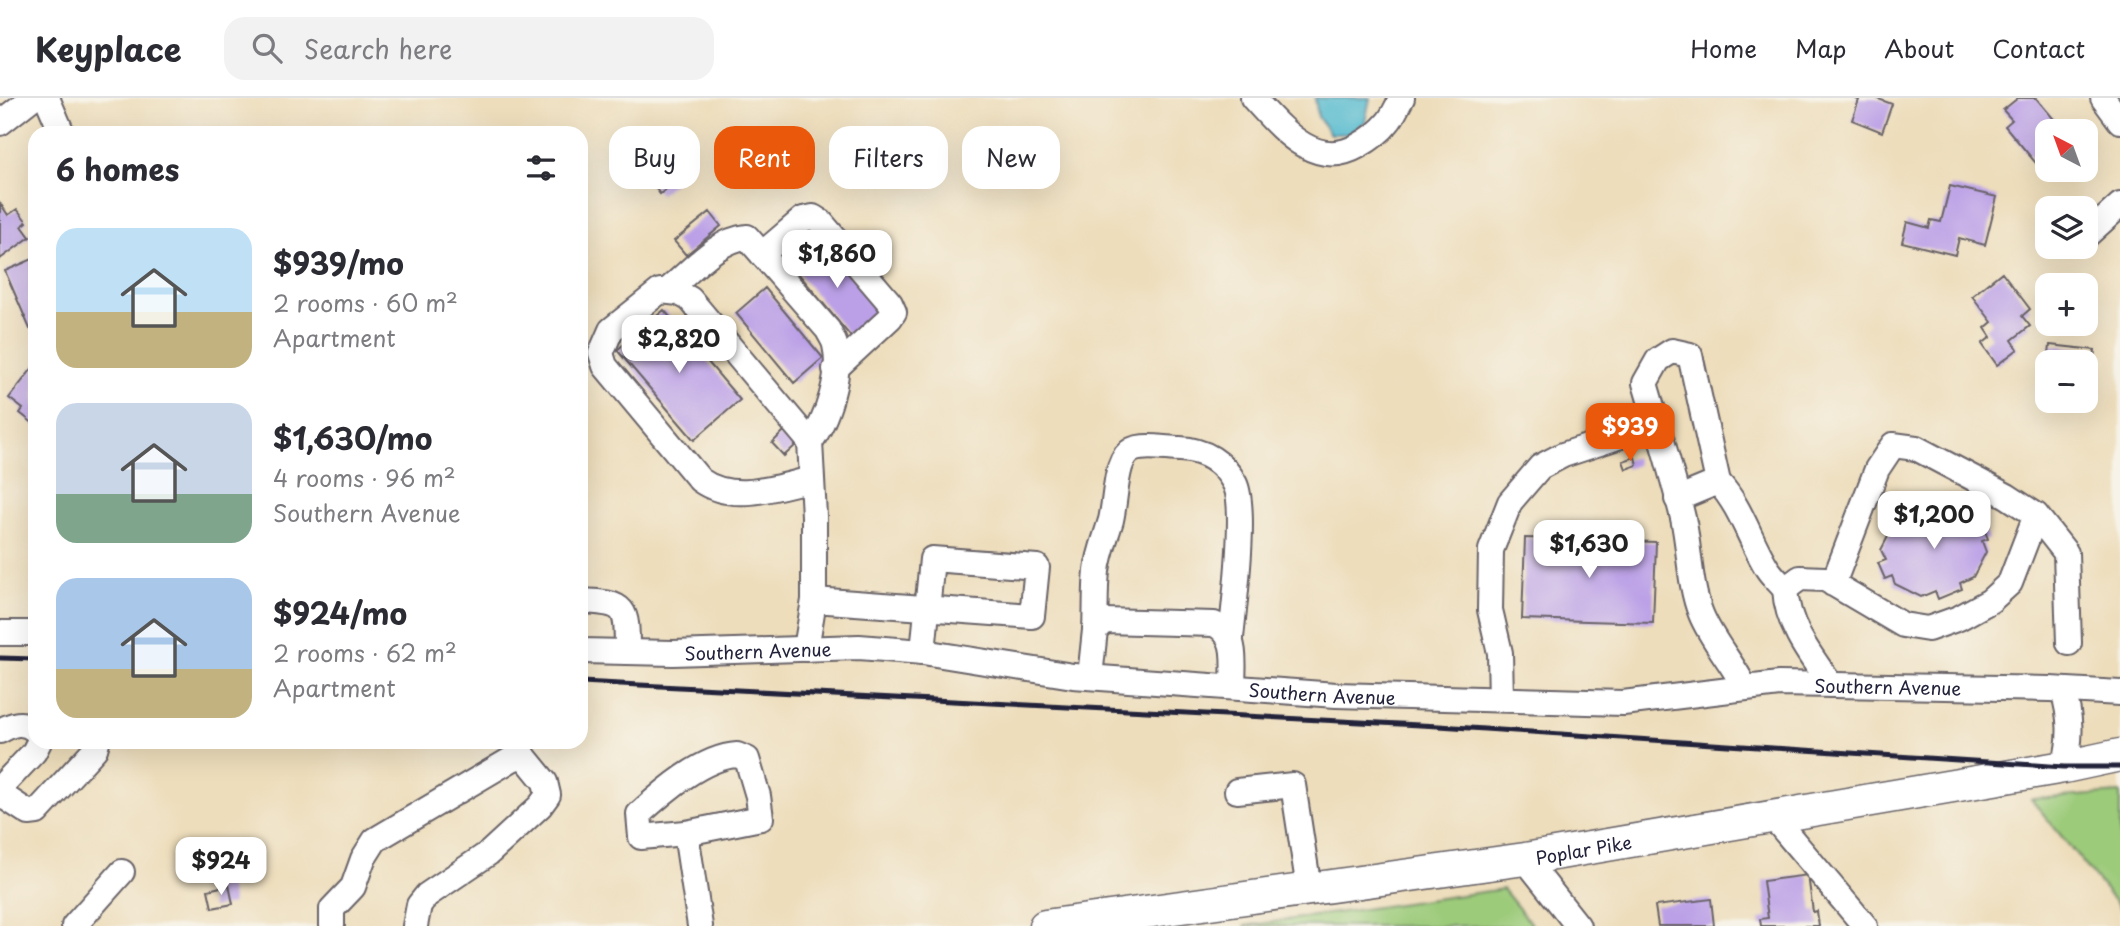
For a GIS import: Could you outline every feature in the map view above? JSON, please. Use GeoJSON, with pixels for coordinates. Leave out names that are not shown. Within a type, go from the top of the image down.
{"type":"FeatureCollection","features":[{"type":"Feature","properties":{"kind":"main road","name":"Poplar Pike"},"geometry":{"type":"LineString","coordinates":[[1045,926],[1525,859],[2064,767],[2120,755]]}},
{"type":"Feature","properties":{"kind":"street"},"geometry":{"type":"LineString","coordinates":[[0,122],[32,98]]}},
{"type":"Feature","properties":{"kind":"street"},"geometry":{"type":"LineString","coordinates":[[47,98],[59,126]]}},
{"type":"Feature","properties":{"kind":"street"},"geometry":{"type":"LineString","coordinates":[[1253,98],[1294,140],[1308,148],[1340,153],[1353,149],[1379,131],[1389,121],[1402,98]]}},
{"type":"Feature","properties":{"kind":"street"},"geometry":{"type":"LineString","coordinates":[[2103,98],[2120,121]]}},
{"type":"Feature","properties":{"kind":"street"},"geometry":{"type":"LineString","coordinates":[[2098,225],[2120,205]]}},
{"type":"Feature","properties":{"kind":"street"},"geometry":{"type":"LineString","coordinates":[[762,254],[803,219],[813,216],[890,303],[894,312],[891,318],[835,369]]}},
{"type":"Feature","properties":{"kind":"street"},"geometry":{"type":"LineString","coordinates":[[668,290],[724,243],[747,237],[828,330],[835,344],[835,369],[825,419],[810,442],[814,600],[806,649]]}},
{"type":"Feature","properties":{"kind":"street"},"geometry":{"type":"LineString","coordinates":[[810,442],[690,299],[679,293],[660,290],[611,330],[601,354],[605,366],[691,470],[712,489],[746,493],[812,479]]}},
{"type":"Feature","properties":{"kind":"street"},"geometry":{"type":"LineString","coordinates":[[1745,688],[1734,667],[1715,642],[1700,612],[1690,573],[1683,520],[1645,383],[1658,360],[1672,351],[1690,355],[1718,482],[1730,494],[1768,569],[1785,589],[1786,608],[1803,646],[1831,685]]}},
{"type":"Feature","properties":{"kind":"street"},"geometry":{"type":"LineString","coordinates":[[1501,699],[1500,653],[1490,610],[1491,550],[1510,502],[1540,467],[1563,455],[1657,424]]}},
{"type":"Feature","properties":{"kind":"street"},"geometry":{"type":"LineString","coordinates":[[1833,584],[1877,469],[1894,445],[1916,448],[2007,496],[2036,515],[2066,554],[2069,643]]}},
{"type":"Feature","properties":{"kind":"street"},"geometry":{"type":"LineString","coordinates":[[1090,677],[1097,572],[1111,521],[1120,466],[1132,450],[1192,450],[1206,454],[1218,462],[1236,485],[1240,506],[1231,638],[1233,687]]}},
{"type":"Feature","properties":{"kind":"street"},"geometry":{"type":"LineString","coordinates":[[1677,499],[1718,482]]}},
{"type":"Feature","properties":{"kind":"street"},"geometry":{"type":"LineString","coordinates":[[1785,589],[1800,578],[1825,579],[1903,625],[1928,629],[1959,618],[1990,601],[2010,583],[2036,515]]}},
{"type":"Feature","properties":{"kind":"street"},"geometry":{"type":"LineString","coordinates":[[814,600],[927,610],[1032,616],[1037,567],[932,559],[927,610],[923,652]]}},
{"type":"Feature","properties":{"kind":"street"},"geometry":{"type":"LineString","coordinates":[[588,601],[611,602],[620,607],[624,613],[627,652]]}},
{"type":"Feature","properties":{"kind":"street"},"geometry":{"type":"LineString","coordinates":[[1095,630],[1104,621],[1116,620],[1214,624],[1223,628],[1231,638]]}},
{"type":"Feature","properties":{"kind":"street"},"geometry":{"type":"LineString","coordinates":[[0,633],[28,633]]}},
{"type":"Feature","properties":{"kind":"street","name":"Southern Avenue"},"geometry":{"type":"LineString","coordinates":[[588,651],[673,653],[859,647],[923,652],[1090,677],[1336,695],[1623,702],[1779,684],[2120,693]]}},
{"type":"Feature","properties":{"kind":"street"},"geometry":{"type":"LineString","coordinates":[[2063,690],[2069,713],[2070,733],[2064,767]]}},
{"type":"Feature","properties":{"kind":"street"},"geometry":{"type":"LineString","coordinates":[[0,731],[13,724],[28,725]]}},
{"type":"Feature","properties":{"kind":"street"},"geometry":{"type":"LineString","coordinates":[[35,749],[0,791],[29,813],[43,808],[95,749]]}},
{"type":"Feature","properties":{"kind":"street"},"geometry":{"type":"LineString","coordinates":[[332,926],[332,909],[354,887],[363,859],[375,840],[523,755],[545,782],[548,795],[540,806],[489,853],[427,895],[419,905],[415,926]]}},
{"type":"Feature","properties":{"kind":"street"},"geometry":{"type":"LineString","coordinates":[[737,755],[747,759],[758,796],[761,818],[686,833],[641,837],[639,814],[662,793],[723,756],[737,755]]}},
{"type":"Feature","properties":{"kind":"street"},"geometry":{"type":"LineString","coordinates":[[1237,791],[1293,785],[1309,889]]}},
{"type":"Feature","properties":{"kind":"street"},"geometry":{"type":"LineString","coordinates":[[1773,817],[1866,926]]}},
{"type":"Feature","properties":{"kind":"street"},"geometry":{"type":"LineString","coordinates":[[686,833],[701,926]]}},
{"type":"Feature","properties":{"kind":"street"},"geometry":{"type":"LineString","coordinates":[[1525,859],[1578,926]]}},
{"type":"Feature","properties":{"kind":"street"},"geometry":{"type":"LineString","coordinates":[[74,926],[122,872]]}},
{"type":"Feature","properties":{"kind":"green space"},"geometry":{"type":"Polygon","coordinates":[[[2120,793],[2120,908],[2031,799],[2120,793]]]}},
{"type":"Feature","properties":{"kind":"green space"},"geometry":{"type":"Polygon","coordinates":[[[1503,889],[1533,926],[1244,926],[1503,889]]]}},
{"type":"Feature","properties":{"kind":"water"},"geometry":{"type":"Polygon","coordinates":[[[1315,98],[1370,98],[1365,122],[1349,134],[1330,134],[1318,117],[1315,98]]]}},
{"type":"Feature","properties":{"kind":"building"},"geometry":{"type":"Polygon","coordinates":[[[1853,98],[1876,98],[1892,104],[1882,132],[1852,120],[1859,100],[1853,98]]]}},
{"type":"Feature","properties":{"kind":"building"},"geometry":{"type":"Polygon","coordinates":[[[2018,98],[2036,98],[2054,119],[2035,119],[2035,162],[2005,126],[2012,120],[2003,110],[2018,98]]]}},
{"type":"Feature","properties":{"kind":"building"},"geometry":{"type":"Polygon","coordinates":[[[1950,186],[1997,197],[1985,245],[1959,238],[1955,255],[1902,242],[1907,222],[1929,228],[1931,220],[1941,222],[1950,186]]]}},
{"type":"Feature","properties":{"kind":"building"},"geometry":{"type":"Polygon","coordinates":[[[0,203],[8,215],[17,209],[27,222],[22,226],[28,238],[0,259],[0,203]]]}},
{"type":"Feature","properties":{"kind":"building"},"geometry":{"type":"Polygon","coordinates":[[[710,212],[721,226],[686,255],[674,241],[710,212]]]}},
{"type":"Feature","properties":{"kind":"building"},"geometry":{"type":"Polygon","coordinates":[[[823,242],[881,312],[851,337],[793,267],[823,242]]]}},
{"type":"Feature","properties":{"kind":"building"},"geometry":{"type":"Polygon","coordinates":[[[28,261],[28,324],[5,271],[28,261]]]}},
{"type":"Feature","properties":{"kind":"building"},"geometry":{"type":"Polygon","coordinates":[[[2002,272],[2030,309],[2022,316],[2030,326],[2012,340],[2018,349],[1997,365],[1982,344],[1991,337],[1985,328],[1992,322],[1972,296],[2002,272]]]}},
{"type":"Feature","properties":{"kind":"building"},"geometry":{"type":"Polygon","coordinates":[[[765,288],[823,358],[794,383],[736,313],[765,288]]]}},
{"type":"Feature","properties":{"kind":"building"},"geometry":{"type":"Polygon","coordinates":[[[664,310],[740,400],[694,440],[617,350],[664,310]]]}},
{"type":"Feature","properties":{"kind":"building"},"geometry":{"type":"Polygon","coordinates":[[[2050,345],[2095,350],[2049,350],[2050,345]]]}},
{"type":"Feature","properties":{"kind":"building"},"geometry":{"type":"Polygon","coordinates":[[[28,374],[28,419],[20,413],[23,409],[9,398],[28,374]]]}},
{"type":"Feature","properties":{"kind":"building"},"geometry":{"type":"Polygon","coordinates":[[[785,430],[797,444],[784,456],[772,443],[785,430]]]}},
{"type":"Feature","properties":{"kind":"building"},"geometry":{"type":"Polygon","coordinates":[[[1635,457],[1637,465],[1626,469],[1623,461],[1635,457]]]}},
{"type":"Feature","properties":{"kind":"building"},"geometry":{"type":"Polygon","coordinates":[[[1945,503],[1973,517],[1975,522],[1983,526],[1988,539],[1982,541],[1986,552],[1973,577],[1960,583],[1962,589],[1938,599],[1935,591],[1921,597],[1895,584],[1892,576],[1885,579],[1878,563],[1886,560],[1881,550],[1895,523],[1945,503]]]}},
{"type":"Feature","properties":{"kind":"building"},"geometry":{"type":"Polygon","coordinates":[[[1525,538],[1656,542],[1653,623],[1522,619],[1525,538]]]}},
{"type":"Feature","properties":{"kind":"building"},"geometry":{"type":"Polygon","coordinates":[[[1808,875],[1813,912],[1817,911],[1819,926],[1761,926],[1760,919],[1768,918],[1763,881],[1808,875]]]}},
{"type":"Feature","properties":{"kind":"building"},"geometry":{"type":"Polygon","coordinates":[[[229,885],[233,904],[212,908],[208,890],[229,885]]]}},
{"type":"Feature","properties":{"kind":"building"},"geometry":{"type":"Polygon","coordinates":[[[1711,899],[1714,926],[1658,926],[1655,906],[1711,899]]]}},
{"type":"Feature","properties":{"kind":"railway"},"geometry":{"type":"LineString","coordinates":[[0,658],[28,659]]}},
{"type":"Feature","properties":{"kind":"railway"},"geometry":{"type":"LineString","coordinates":[[588,682],[1439,726],[2064,767],[2120,767]]}}]}
